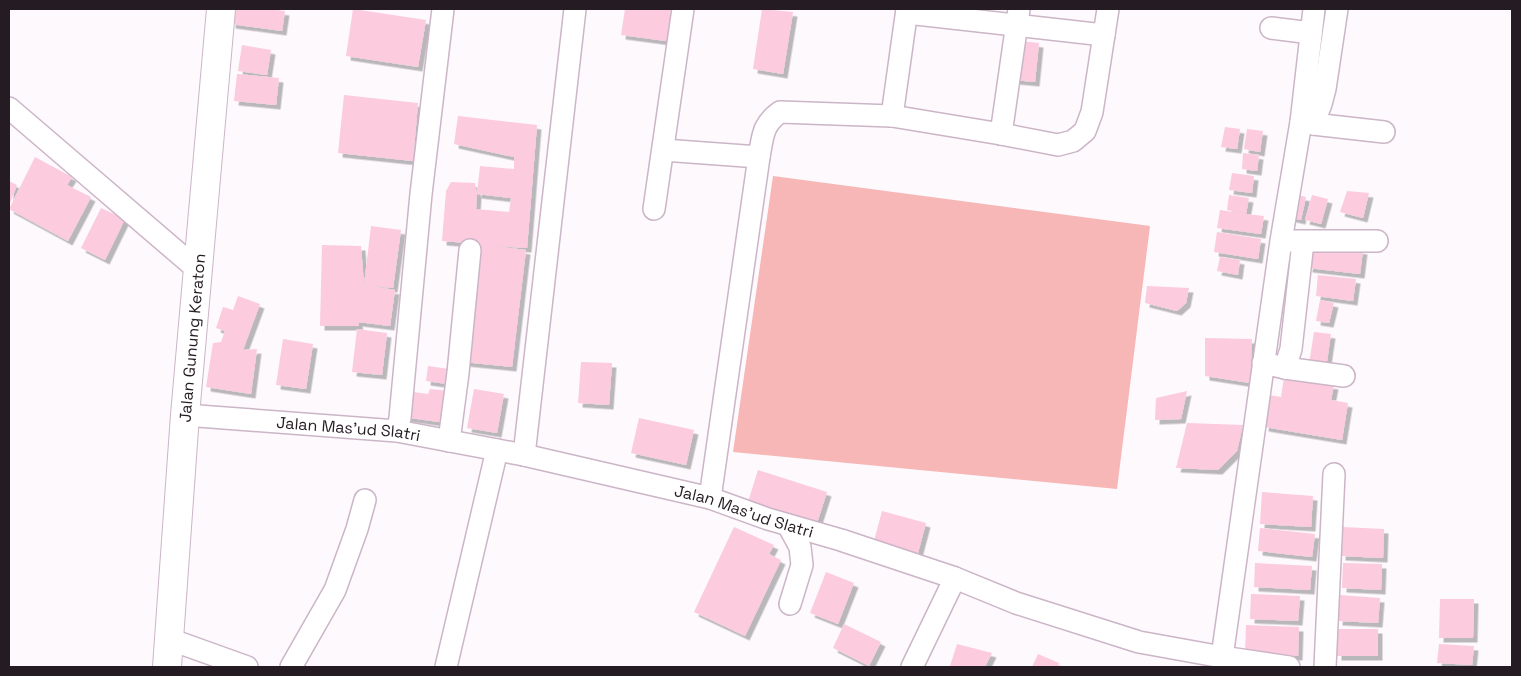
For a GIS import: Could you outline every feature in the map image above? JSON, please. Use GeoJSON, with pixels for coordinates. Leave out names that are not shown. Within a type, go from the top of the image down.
{"type":"FeatureCollection","features":[{"type":"Feature","properties":{"kind":"street","name":"Jalan Gunung Keraton"},"geometry":{"type":"LineString","coordinates":[[166,667],[185,415],[221,9]]}},
{"type":"Feature","properties":{"kind":"street"},"geometry":{"type":"LineString","coordinates":[[397,431],[421,194],[443,9]]}},
{"type":"Feature","properties":{"kind":"street"},"geometry":{"type":"LineString","coordinates":[[524,455],[575,9]]}},
{"type":"Feature","properties":{"kind":"street"},"geometry":{"type":"LineString","coordinates":[[654,209],[683,9]]}},
{"type":"Feature","properties":{"kind":"street"},"geometry":{"type":"LineString","coordinates":[[710,498],[759,157],[765,128],[770,119],[780,112],[892,116],[1058,145],[1074,141],[1085,132],[1092,112],[1108,9]]}},
{"type":"Feature","properties":{"kind":"street"},"geometry":{"type":"LineString","coordinates":[[1222,657],[1281,240],[1307,123],[1311,33],[1314,9]]}},
{"type":"Feature","properties":{"kind":"street"},"geometry":{"type":"LineString","coordinates":[[1307,123],[1321,104],[1325,89],[1337,9]]}},
{"type":"Feature","properties":{"kind":"street"},"geometry":{"type":"LineString","coordinates":[[892,116],[907,11],[1017,17],[1104,36]]}},
{"type":"Feature","properties":{"kind":"street"},"geometry":{"type":"LineString","coordinates":[[1002,134],[1017,17]]}},
{"type":"Feature","properties":{"kind":"street"},"geometry":{"type":"LineString","coordinates":[[1271,28],[1311,33]]}},
{"type":"Feature","properties":{"kind":"street"},"geometry":{"type":"LineString","coordinates":[[9,108],[198,270]]}},
{"type":"Feature","properties":{"kind":"street"},"geometry":{"type":"LineString","coordinates":[[1307,123],[1384,132]]}},
{"type":"Feature","properties":{"kind":"street"},"geometry":{"type":"LineString","coordinates":[[663,150],[759,157]]}},
{"type":"Feature","properties":{"kind":"street"},"geometry":{"type":"LineString","coordinates":[[1281,240],[1304,242],[1318,240],[1377,241]]}},
{"type":"Feature","properties":{"kind":"street"},"geometry":{"type":"LineString","coordinates":[[1285,368],[1290,349],[1304,242]]}},
{"type":"Feature","properties":{"kind":"street"},"geometry":{"type":"LineString","coordinates":[[449,441],[458,373],[470,250]]}},
{"type":"Feature","properties":{"kind":"street"},"geometry":{"type":"LineString","coordinates":[[1264,363],[1285,368],[1344,376]]}},
{"type":"Feature","properties":{"kind":"street","name":"Jalan Mas'ud Slatri"},"geometry":{"type":"LineString","coordinates":[[185,415],[397,431],[524,455],[710,498],[955,578],[1016,604],[1139,642],[1290,667]]}},
{"type":"Feature","properties":{"kind":"street"},"geometry":{"type":"LineString","coordinates":[[446,667],[497,450]]}},
{"type":"Feature","properties":{"kind":"street"},"geometry":{"type":"LineString","coordinates":[[1325,667],[1334,474]]}},
{"type":"Feature","properties":{"kind":"street"},"geometry":{"type":"LineString","coordinates":[[291,667],[334,590],[365,500]]}},
{"type":"Feature","properties":{"kind":"street"},"geometry":{"type":"LineString","coordinates":[[788,525],[800,547],[802,565],[790,604]]}},
{"type":"Feature","properties":{"kind":"street"},"geometry":{"type":"LineString","coordinates":[[912,667],[955,578]]}},
{"type":"Feature","properties":{"kind":"street"},"geometry":{"type":"LineString","coordinates":[[169,639],[248,667]]}},
{"type":"Feature","properties":{"kind":"shaded area"},"geometry":{"type":"Polygon","coordinates":[[[773,176],[1150,226],[1117,489],[733,452],[773,176]]]}},
{"type":"Feature","properties":{"kind":"building"},"geometry":{"type":"Polygon","coordinates":[[[233,9],[285,11],[282,31],[231,24],[233,9]]]}},
{"type":"Feature","properties":{"kind":"building"},"geometry":{"type":"Polygon","coordinates":[[[353,9],[426,20],[418,67],[346,56],[353,9]]]}},
{"type":"Feature","properties":{"kind":"building"},"geometry":{"type":"Polygon","coordinates":[[[625,9],[671,9],[666,41],[621,35],[625,9]]]}},
{"type":"Feature","properties":{"kind":"building"},"geometry":{"type":"Polygon","coordinates":[[[762,9],[793,12],[783,74],[753,69],[762,9]]]}},
{"type":"Feature","properties":{"kind":"building"},"geometry":{"type":"Polygon","coordinates":[[[1019,41],[1039,43],[1035,82],[1014,80],[1019,41]]]}},
{"type":"Feature","properties":{"kind":"building"},"geometry":{"type":"Polygon","coordinates":[[[242,45],[271,50],[267,75],[238,71],[242,45]]]}},
{"type":"Feature","properties":{"kind":"building"},"geometry":{"type":"Polygon","coordinates":[[[237,74],[279,78],[276,105],[234,101],[237,74]]]}},
{"type":"Feature","properties":{"kind":"building"},"geometry":{"type":"Polygon","coordinates":[[[344,95],[418,103],[413,161],[338,153],[344,95]]]}},
{"type":"Feature","properties":{"kind":"building"},"geometry":{"type":"Polygon","coordinates":[[[458,116],[537,125],[527,248],[494,246],[526,250],[512,367],[463,362],[480,244],[442,241],[446,191],[451,182],[475,183],[477,194],[480,166],[514,169],[514,157],[454,144],[458,116]],[[477,194],[476,209],[509,212],[511,198],[477,194]]]}},
{"type":"Feature","properties":{"kind":"building"},"geometry":{"type":"Polygon","coordinates":[[[1225,127],[1240,129],[1237,149],[1221,147],[1225,127]]]}},
{"type":"Feature","properties":{"kind":"building"},"geometry":{"type":"Polygon","coordinates":[[[1247,129],[1263,131],[1260,152],[1244,149],[1247,129]]]}},
{"type":"Feature","properties":{"kind":"building"},"geometry":{"type":"Polygon","coordinates":[[[1243,153],[1259,155],[1257,171],[1242,169],[1243,153]]]}},
{"type":"Feature","properties":{"kind":"building"},"geometry":{"type":"Polygon","coordinates":[[[35,157],[72,177],[67,185],[91,197],[68,241],[9,209],[35,157]]]}},
{"type":"Feature","properties":{"kind":"building"},"geometry":{"type":"Polygon","coordinates":[[[1232,173],[1254,176],[1252,193],[1229,190],[1232,173]]]}},
{"type":"Feature","properties":{"kind":"building"},"geometry":{"type":"Polygon","coordinates":[[[9,181],[17,185],[9,206],[9,181]]]}},
{"type":"Feature","properties":{"kind":"building"},"geometry":{"type":"Polygon","coordinates":[[[1347,191],[1369,193],[1363,218],[1340,212],[1347,191]]]}},
{"type":"Feature","properties":{"kind":"building"},"geometry":{"type":"Polygon","coordinates":[[[1293,194],[1306,197],[1301,220],[1288,217],[1293,194]]]}},
{"type":"Feature","properties":{"kind":"building"},"geometry":{"type":"Polygon","coordinates":[[[1229,195],[1249,198],[1246,214],[1264,216],[1261,234],[1217,228],[1220,210],[1240,213],[1227,210],[1229,195]]]}},
{"type":"Feature","properties":{"kind":"building"},"geometry":{"type":"Polygon","coordinates":[[[1312,195],[1328,199],[1321,224],[1305,220],[1312,195]]]}},
{"type":"Feature","properties":{"kind":"building"},"geometry":{"type":"Polygon","coordinates":[[[101,208],[125,219],[105,260],[81,248],[101,208]]]}},
{"type":"Feature","properties":{"kind":"building"},"geometry":{"type":"Polygon","coordinates":[[[371,226],[401,230],[393,288],[370,286],[395,290],[390,326],[358,322],[359,326],[320,326],[322,245],[361,246],[364,285],[371,226]]]}},
{"type":"Feature","properties":{"kind":"building"},"geometry":{"type":"Polygon","coordinates":[[[1217,232],[1261,239],[1258,259],[1214,252],[1217,232]]]}},
{"type":"Feature","properties":{"kind":"building"},"geometry":{"type":"Polygon","coordinates":[[[1311,244],[1363,250],[1360,274],[1308,268],[1311,244]]]}},
{"type":"Feature","properties":{"kind":"building"},"geometry":{"type":"Polygon","coordinates":[[[1220,257],[1240,260],[1238,275],[1217,271],[1220,257]]]}},
{"type":"Feature","properties":{"kind":"building"},"geometry":{"type":"Polygon","coordinates":[[[1318,275],[1356,279],[1353,301],[1316,296],[1318,275]]]}},
{"type":"Feature","properties":{"kind":"building"},"geometry":{"type":"Polygon","coordinates":[[[1147,286],[1189,288],[1186,303],[1177,311],[1145,303],[1147,286]]]}},
{"type":"Feature","properties":{"kind":"building"},"geometry":{"type":"Polygon","coordinates":[[[238,296],[260,304],[243,350],[257,349],[251,394],[206,387],[213,343],[221,342],[225,331],[216,328],[223,307],[233,310],[238,296]]]}},
{"type":"Feature","properties":{"kind":"building"},"geometry":{"type":"Polygon","coordinates":[[[1320,300],[1334,303],[1329,323],[1316,321],[1320,300]]]}},
{"type":"Feature","properties":{"kind":"building"},"geometry":{"type":"Polygon","coordinates":[[[357,329],[387,333],[382,375],[352,372],[357,329]]]}},
{"type":"Feature","properties":{"kind":"building"},"geometry":{"type":"Polygon","coordinates":[[[1314,332],[1331,334],[1327,361],[1309,364],[1314,332]]]}},
{"type":"Feature","properties":{"kind":"building"},"geometry":{"type":"Polygon","coordinates":[[[1205,338],[1252,339],[1250,383],[1205,376],[1205,338]]]}},
{"type":"Feature","properties":{"kind":"building"},"geometry":{"type":"Polygon","coordinates":[[[283,339],[313,344],[306,389],[276,385],[283,339]]]}},
{"type":"Feature","properties":{"kind":"building"},"geometry":{"type":"Polygon","coordinates":[[[581,362],[612,363],[609,405],[578,403],[581,362]]]}},
{"type":"Feature","properties":{"kind":"building"},"geometry":{"type":"Polygon","coordinates":[[[428,366],[449,369],[447,384],[426,381],[428,366]]]}},
{"type":"Feature","properties":{"kind":"building"},"geometry":{"type":"Polygon","coordinates":[[[1284,377],[1334,385],[1331,400],[1348,403],[1342,440],[1264,427],[1269,395],[1281,397],[1284,377]]]}},
{"type":"Feature","properties":{"kind":"building"},"geometry":{"type":"Polygon","coordinates":[[[430,389],[450,391],[446,423],[403,417],[406,391],[428,394],[430,389]]]}},
{"type":"Feature","properties":{"kind":"building"},"geometry":{"type":"Polygon","coordinates":[[[474,389],[504,394],[497,433],[467,428],[474,389]]]}},
{"type":"Feature","properties":{"kind":"building"},"geometry":{"type":"Polygon","coordinates":[[[1187,391],[1181,419],[1155,420],[1156,398],[1187,391]]]}},
{"type":"Feature","properties":{"kind":"building"},"geometry":{"type":"Polygon","coordinates":[[[639,418],[694,430],[686,465],[631,453],[639,418]]]}},
{"type":"Feature","properties":{"kind":"building"},"geometry":{"type":"Polygon","coordinates":[[[1187,423],[1243,425],[1237,451],[1218,470],[1176,468],[1187,423]]]}},
{"type":"Feature","properties":{"kind":"building"},"geometry":{"type":"Polygon","coordinates":[[[758,470],[827,492],[817,523],[748,502],[758,470]]]}},
{"type":"Feature","properties":{"kind":"building"},"geometry":{"type":"Polygon","coordinates":[[[1262,492],[1313,496],[1311,527],[1260,524],[1262,492]]]}},
{"type":"Feature","properties":{"kind":"building"},"geometry":{"type":"Polygon","coordinates":[[[882,511],[926,523],[918,553],[874,541],[882,511]]]}},
{"type":"Feature","properties":{"kind":"building"},"geometry":{"type":"Polygon","coordinates":[[[734,527],[774,545],[769,554],[781,560],[745,636],[694,612],[734,527]]]}},
{"type":"Feature","properties":{"kind":"building"},"geometry":{"type":"Polygon","coordinates":[[[1342,527],[1384,529],[1383,558],[1341,556],[1342,527]]]}},
{"type":"Feature","properties":{"kind":"building"},"geometry":{"type":"Polygon","coordinates":[[[1260,528],[1315,534],[1312,557],[1258,551],[1260,528]]]}},
{"type":"Feature","properties":{"kind":"building"},"geometry":{"type":"Polygon","coordinates":[[[1255,563],[1312,566],[1310,590],[1254,587],[1255,563]]]}},
{"type":"Feature","properties":{"kind":"building"},"geometry":{"type":"Polygon","coordinates":[[[1343,563],[1382,564],[1381,590],[1342,588],[1343,563]]]}},
{"type":"Feature","properties":{"kind":"building"},"geometry":{"type":"Polygon","coordinates":[[[826,572],[854,583],[838,624],[810,613],[826,572]]]}},
{"type":"Feature","properties":{"kind":"building"},"geometry":{"type":"Polygon","coordinates":[[[1251,594],[1300,596],[1298,621],[1250,619],[1251,594]]]}},
{"type":"Feature","properties":{"kind":"building"},"geometry":{"type":"Polygon","coordinates":[[[1339,595],[1380,598],[1378,623],[1338,621],[1339,595]]]}},
{"type":"Feature","properties":{"kind":"building"},"geometry":{"type":"Polygon","coordinates":[[[1440,599],[1474,599],[1473,638],[1439,638],[1440,599]]]}},
{"type":"Feature","properties":{"kind":"building"},"geometry":{"type":"Polygon","coordinates":[[[844,624],[881,642],[869,666],[833,648],[844,624]]]}},
{"type":"Feature","properties":{"kind":"building"},"geometry":{"type":"Polygon","coordinates":[[[1246,625],[1299,627],[1298,656],[1245,654],[1246,625]]]}},
{"type":"Feature","properties":{"kind":"building"},"geometry":{"type":"Polygon","coordinates":[[[1337,629],[1378,629],[1378,656],[1337,656],[1337,629]]]}},
{"type":"Feature","properties":{"kind":"building"},"geometry":{"type":"Polygon","coordinates":[[[957,644],[992,653],[985,667],[946,667],[950,666],[957,644]]]}},
{"type":"Feature","properties":{"kind":"building"},"geometry":{"type":"Polygon","coordinates":[[[1439,644],[1474,646],[1472,665],[1437,663],[1439,644]]]}},
{"type":"Feature","properties":{"kind":"building"},"geometry":{"type":"Polygon","coordinates":[[[1038,654],[1059,663],[1058,667],[1032,667],[1038,654]]]}}]}
